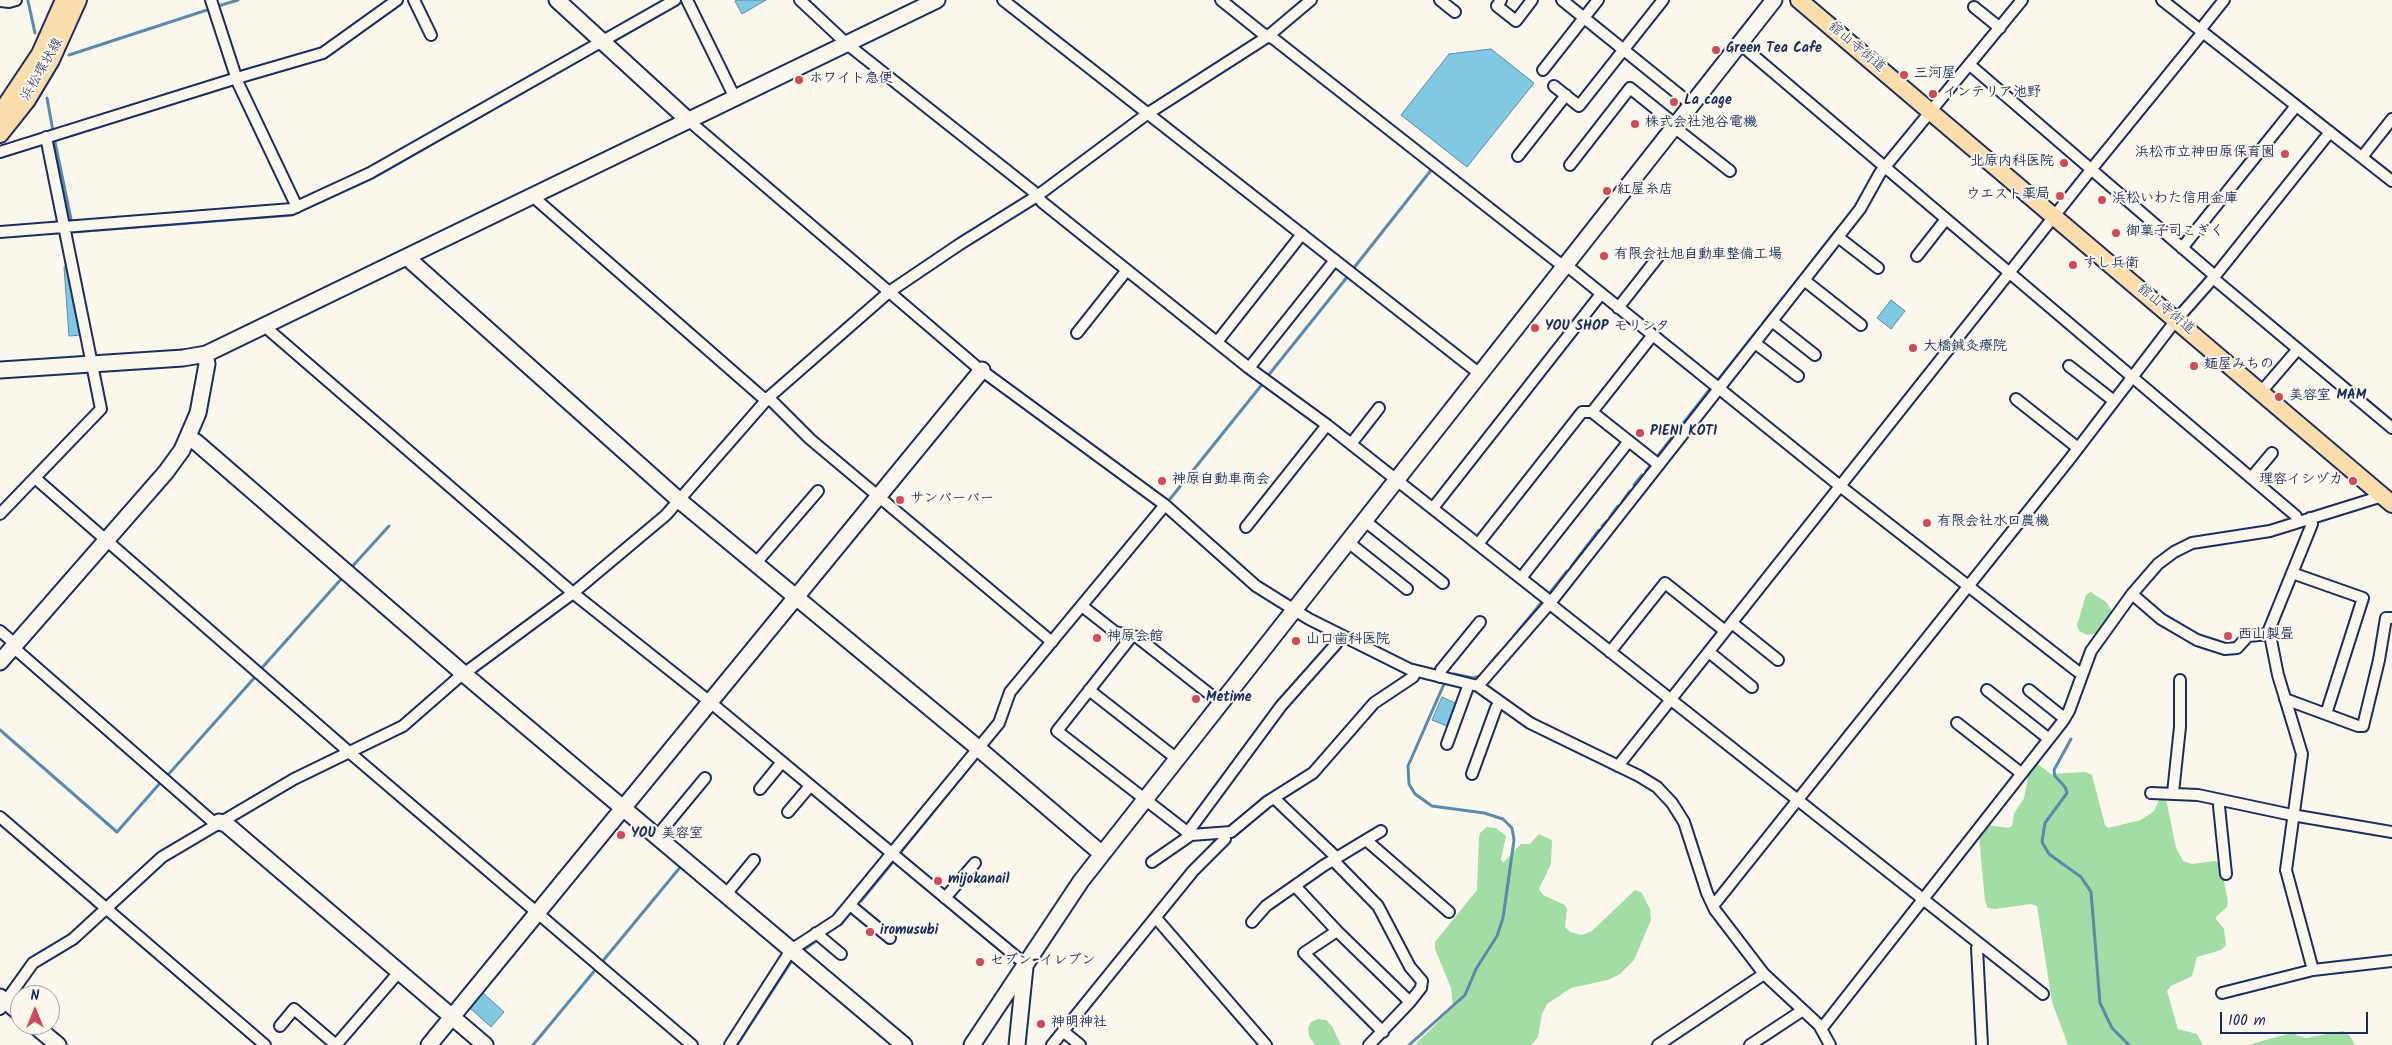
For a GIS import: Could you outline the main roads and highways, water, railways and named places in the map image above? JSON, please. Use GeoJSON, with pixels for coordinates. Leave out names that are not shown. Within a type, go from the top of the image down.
{"type":"FeatureCollection","features":[{"type":"Feature","properties":{"kind":"main road","name":"浜松環状線"},"geometry":{"type":"LineString","coordinates":[[2,109],[40,54],[64,0]]}},
{"type":"Feature","properties":{"kind":"main road","name":"浜松環状線"},"geometry":{"type":"LineString","coordinates":[[0,134],[27,100],[51,60],[78,0]]}},
{"type":"Feature","properties":{"kind":"main road","name":"舘山寺街道"},"geometry":{"type":"LineString","coordinates":[[1799,0],[2386,498]]}},
{"type":"Feature","properties":{"kind":"water"},"geometry":{"type":"Polygon","coordinates":[[[766,0],[742,14],[735,1],[766,0]]]}},
{"type":"Feature","properties":{"kind":"water"},"geometry":{"type":"Polygon","coordinates":[[[1491,49],[1534,83],[1467,167],[1401,115],[1449,54],[1491,49]]]}},
{"type":"Feature","properties":{"kind":"water"},"geometry":{"type":"Polygon","coordinates":[[[68,266],[82,335],[69,336],[64,267],[68,266]]]}},
{"type":"Feature","properties":{"kind":"water"},"geometry":{"type":"Polygon","coordinates":[[[1891,300],[1905,311],[1891,329],[1877,318],[1891,300]]]}},
{"type":"Feature","properties":{"kind":"water"},"geometry":{"type":"Polygon","coordinates":[[[1442,697],[1457,704],[1447,726],[1432,720],[1442,697]]]}},
{"type":"Feature","properties":{"kind":"water"},"geometry":{"type":"Polygon","coordinates":[[[483,993],[504,1012],[491,1027],[470,1008],[483,993]]]}},
{"type":"Feature","properties":{"kind":"waterway"},"geometry":{"type":"LineString","coordinates":[[218,6],[238,0]]}},
{"type":"Feature","properties":{"kind":"waterway"},"geometry":{"type":"LineString","coordinates":[[28,1],[35,33]]}},
{"type":"Feature","properties":{"kind":"waterway"},"geometry":{"type":"LineString","coordinates":[[614,41],[682,2]]}},
{"type":"Feature","properties":{"kind":"waterway"},"geometry":{"type":"LineString","coordinates":[[69,55],[210,9]]}},
{"type":"Feature","properties":{"kind":"waterway"},"geometry":{"type":"LineString","coordinates":[[73,232],[292,215],[373,178],[600,48]]}},
{"type":"Feature","properties":{"kind":"waterway"},"geometry":{"type":"LineString","coordinates":[[47,98],[53,131]]}},
{"type":"Feature","properties":{"kind":"waterway"},"geometry":{"type":"LineString","coordinates":[[55,142],[72,224]]}},
{"type":"Feature","properties":{"kind":"waterway"},"geometry":{"type":"LineString","coordinates":[[1353,269],[1432,169]]}},
{"type":"Feature","properties":{"kind":"waterway"},"geometry":{"type":"LineString","coordinates":[[1803,273],[1838,228]]}},
{"type":"Feature","properties":{"kind":"waterway"},"geometry":{"type":"LineString","coordinates":[[1267,377],[1348,276]]}},
{"type":"Feature","properties":{"kind":"waterway"},"geometry":{"type":"LineString","coordinates":[[1763,323],[1799,278]]}},
{"type":"Feature","properties":{"kind":"waterway"},"geometry":{"type":"LineString","coordinates":[[1718,380],[1760,327]]}},
{"type":"Feature","properties":{"kind":"waterway"},"geometry":{"type":"LineString","coordinates":[[1170,499],[1264,382]]}},
{"type":"Feature","properties":{"kind":"waterway"},"geometry":{"type":"LineString","coordinates":[[1656,458],[1710,389]]}},
{"type":"Feature","properties":{"kind":"waterway"},"geometry":{"type":"LineString","coordinates":[[1646,471],[1652,464]]}},
{"type":"Feature","properties":{"kind":"waterway"},"geometry":{"type":"LineString","coordinates":[[1634,485],[1642,475]]}},
{"type":"Feature","properties":{"kind":"waterway"},"geometry":{"type":"LineString","coordinates":[[1622,502],[1630,491]]}},
{"type":"Feature","properties":{"kind":"waterway"},"geometry":{"type":"LineString","coordinates":[[1610,517],[1618,506]]}},
{"type":"Feature","properties":{"kind":"waterway"},"geometry":{"type":"LineString","coordinates":[[1602,526],[1607,521]]}},
{"type":"Feature","properties":{"kind":"waterway"},"geometry":{"type":"LineString","coordinates":[[350,569],[389,526]]}},
{"type":"Feature","properties":{"kind":"waterway"},"geometry":{"type":"LineString","coordinates":[[1571,567],[1599,530]]}},
{"type":"Feature","properties":{"kind":"waterway"},"geometry":{"type":"LineString","coordinates":[[1549,594],[1567,571]]}},
{"type":"Feature","properties":{"kind":"waterway"},"geometry":{"type":"LineString","coordinates":[[260,670],[343,577]]}},
{"type":"Feature","properties":{"kind":"waterway"},"geometry":{"type":"LineString","coordinates":[[1514,636],[1542,602]]}},
{"type":"Feature","properties":{"kind":"waterway"},"geometry":{"type":"LineString","coordinates":[[1503,650],[1511,640]]}},
{"type":"Feature","properties":{"kind":"waterway"},"geometry":{"type":"LineString","coordinates":[[1451,676],[1454,674],[1473,678],[1480,676],[1499,653]]}},
{"type":"Feature","properties":{"kind":"waterway"},"geometry":{"type":"LineString","coordinates":[[167,776],[256,676]]}},
{"type":"Feature","properties":{"kind":"waterway"},"geometry":{"type":"LineString","coordinates":[[1409,1045],[1465,995],[1476,969],[1497,936],[1503,918],[1514,840],[1512,828],[1503,819],[1484,813],[1432,806],[1415,794],[1409,784],[1408,766],[1444,684]]}},
{"type":"Feature","properties":{"kind":"waterway"},"geometry":{"type":"LineString","coordinates":[[0,730],[117,832],[161,782]]}},
{"type":"Feature","properties":{"kind":"waterway"},"geometry":{"type":"LineString","coordinates":[[2071,739],[2054,770],[2055,776],[2065,787],[2067,793],[2045,823],[2042,842],[2049,854],[2081,877],[2091,892],[2100,1003],[2112,1028],[2129,1045]]}},
{"type":"Feature","properties":{"kind":"waterway"},"geometry":{"type":"LineString","coordinates":[[900,853],[977,758]]}},
{"type":"Feature","properties":{"kind":"waterway"},"geometry":{"type":"LineString","coordinates":[[861,901],[893,862]]}},
{"type":"Feature","properties":{"kind":"waterway"},"geometry":{"type":"LineString","coordinates":[[602,962],[682,865]]}},
{"type":"Feature","properties":{"kind":"waterway"},"geometry":{"type":"LineString","coordinates":[[827,933],[841,924],[852,911]]}},
{"type":"Feature","properties":{"kind":"waterway"},"geometry":{"type":"LineString","coordinates":[[802,951],[819,939]]}},
{"type":"Feature","properties":{"kind":"waterway"},"geometry":{"type":"LineString","coordinates":[[737,1045],[793,959]]}},
{"type":"Feature","properties":{"kind":"waterway"},"geometry":{"type":"LineString","coordinates":[[533,1045],[596,969]]}},
{"type":"Feature","properties":{"kind":"place","name":"Green Tea Cafe"},"geometry":{"type":"Point","coordinates":[1716,50]}},
{"type":"Feature","properties":{"kind":"place","name":"三河屋"},"geometry":{"type":"Point","coordinates":[1904,75]}},
{"type":"Feature","properties":{"kind":"place","name":"ホワイト急便"},"geometry":{"type":"Point","coordinates":[799,80]}},
{"type":"Feature","properties":{"kind":"place","name":"インテリア池野"},"geometry":{"type":"Point","coordinates":[1933,94]}},
{"type":"Feature","properties":{"kind":"place","name":"La cage"},"geometry":{"type":"Point","coordinates":[1674,102]}},
{"type":"Feature","properties":{"kind":"place","name":"株式会社池谷電機"},"geometry":{"type":"Point","coordinates":[1635,124]}},
{"type":"Feature","properties":{"kind":"place","name":"浜松市立神田原保育園"},"geometry":{"type":"Point","coordinates":[2285,154]}},
{"type":"Feature","properties":{"kind":"place","name":"北原内科医院"},"geometry":{"type":"Point","coordinates":[2064,163]}},
{"type":"Feature","properties":{"kind":"place","name":"紅屋糸店"},"geometry":{"type":"Point","coordinates":[1607,191]}},
{"type":"Feature","properties":{"kind":"place","name":"ウエスト薬局"},"geometry":{"type":"Point","coordinates":[2060,196]}},
{"type":"Feature","properties":{"kind":"place","name":"浜松いわた信用金庫"},"geometry":{"type":"Point","coordinates":[2102,200]}},
{"type":"Feature","properties":{"kind":"place","name":"御菓子司こぎく"},"geometry":{"type":"Point","coordinates":[2116,233]}},
{"type":"Feature","properties":{"kind":"place","name":"有限会社旭自動車整備工場"},"geometry":{"type":"Point","coordinates":[1604,256]}},
{"type":"Feature","properties":{"kind":"place","name":"すし兵衛"},"geometry":{"type":"Point","coordinates":[2073,265]}},
{"type":"Feature","properties":{"kind":"place","name":"YOU SHOP モリシタ"},"geometry":{"type":"Point","coordinates":[1535,328]}},
{"type":"Feature","properties":{"kind":"place","name":"大橋鍼灸療院"},"geometry":{"type":"Point","coordinates":[1913,348]}},
{"type":"Feature","properties":{"kind":"place","name":"麺屋みちの"},"geometry":{"type":"Point","coordinates":[2194,366]}},
{"type":"Feature","properties":{"kind":"place","name":"美容室 MAM"},"geometry":{"type":"Point","coordinates":[2279,397]}},
{"type":"Feature","properties":{"kind":"place","name":"PIENI KOTI"},"geometry":{"type":"Point","coordinates":[1640,433]}},
{"type":"Feature","properties":{"kind":"place","name":"神原自動車商会"},"geometry":{"type":"Point","coordinates":[1162,481]}},
{"type":"Feature","properties":{"kind":"place","name":"理容イシヅカ"},"geometry":{"type":"Point","coordinates":[2353,481]}},
{"type":"Feature","properties":{"kind":"place","name":"サンバーバー"},"geometry":{"type":"Point","coordinates":[900,500]}},
{"type":"Feature","properties":{"kind":"place","name":"有限会社水口農機"},"geometry":{"type":"Point","coordinates":[1927,523]}},
{"type":"Feature","properties":{"kind":"place","name":"西山製畳"},"geometry":{"type":"Point","coordinates":[2228,636]}},
{"type":"Feature","properties":{"kind":"place","name":"神原会館"},"geometry":{"type":"Point","coordinates":[1097,638]}},
{"type":"Feature","properties":{"kind":"place","name":"山口歯科医院"},"geometry":{"type":"Point","coordinates":[1296,641]}},
{"type":"Feature","properties":{"kind":"place","name":"Metime"},"geometry":{"type":"Point","coordinates":[1196,699]}},
{"type":"Feature","properties":{"kind":"place","name":"YOU 美容室"},"geometry":{"type":"Point","coordinates":[621,835]}},
{"type":"Feature","properties":{"kind":"place","name":"mijokanail"},"geometry":{"type":"Point","coordinates":[938,881]}},
{"type":"Feature","properties":{"kind":"place","name":"iromusubi"},"geometry":{"type":"Point","coordinates":[870,932]}},
{"type":"Feature","properties":{"kind":"place","name":"セブン-イレブン"},"geometry":{"type":"Point","coordinates":[980,962]}},
{"type":"Feature","properties":{"kind":"place","name":"神明神社"},"geometry":{"type":"Point","coordinates":[1041,1024]}}]}
